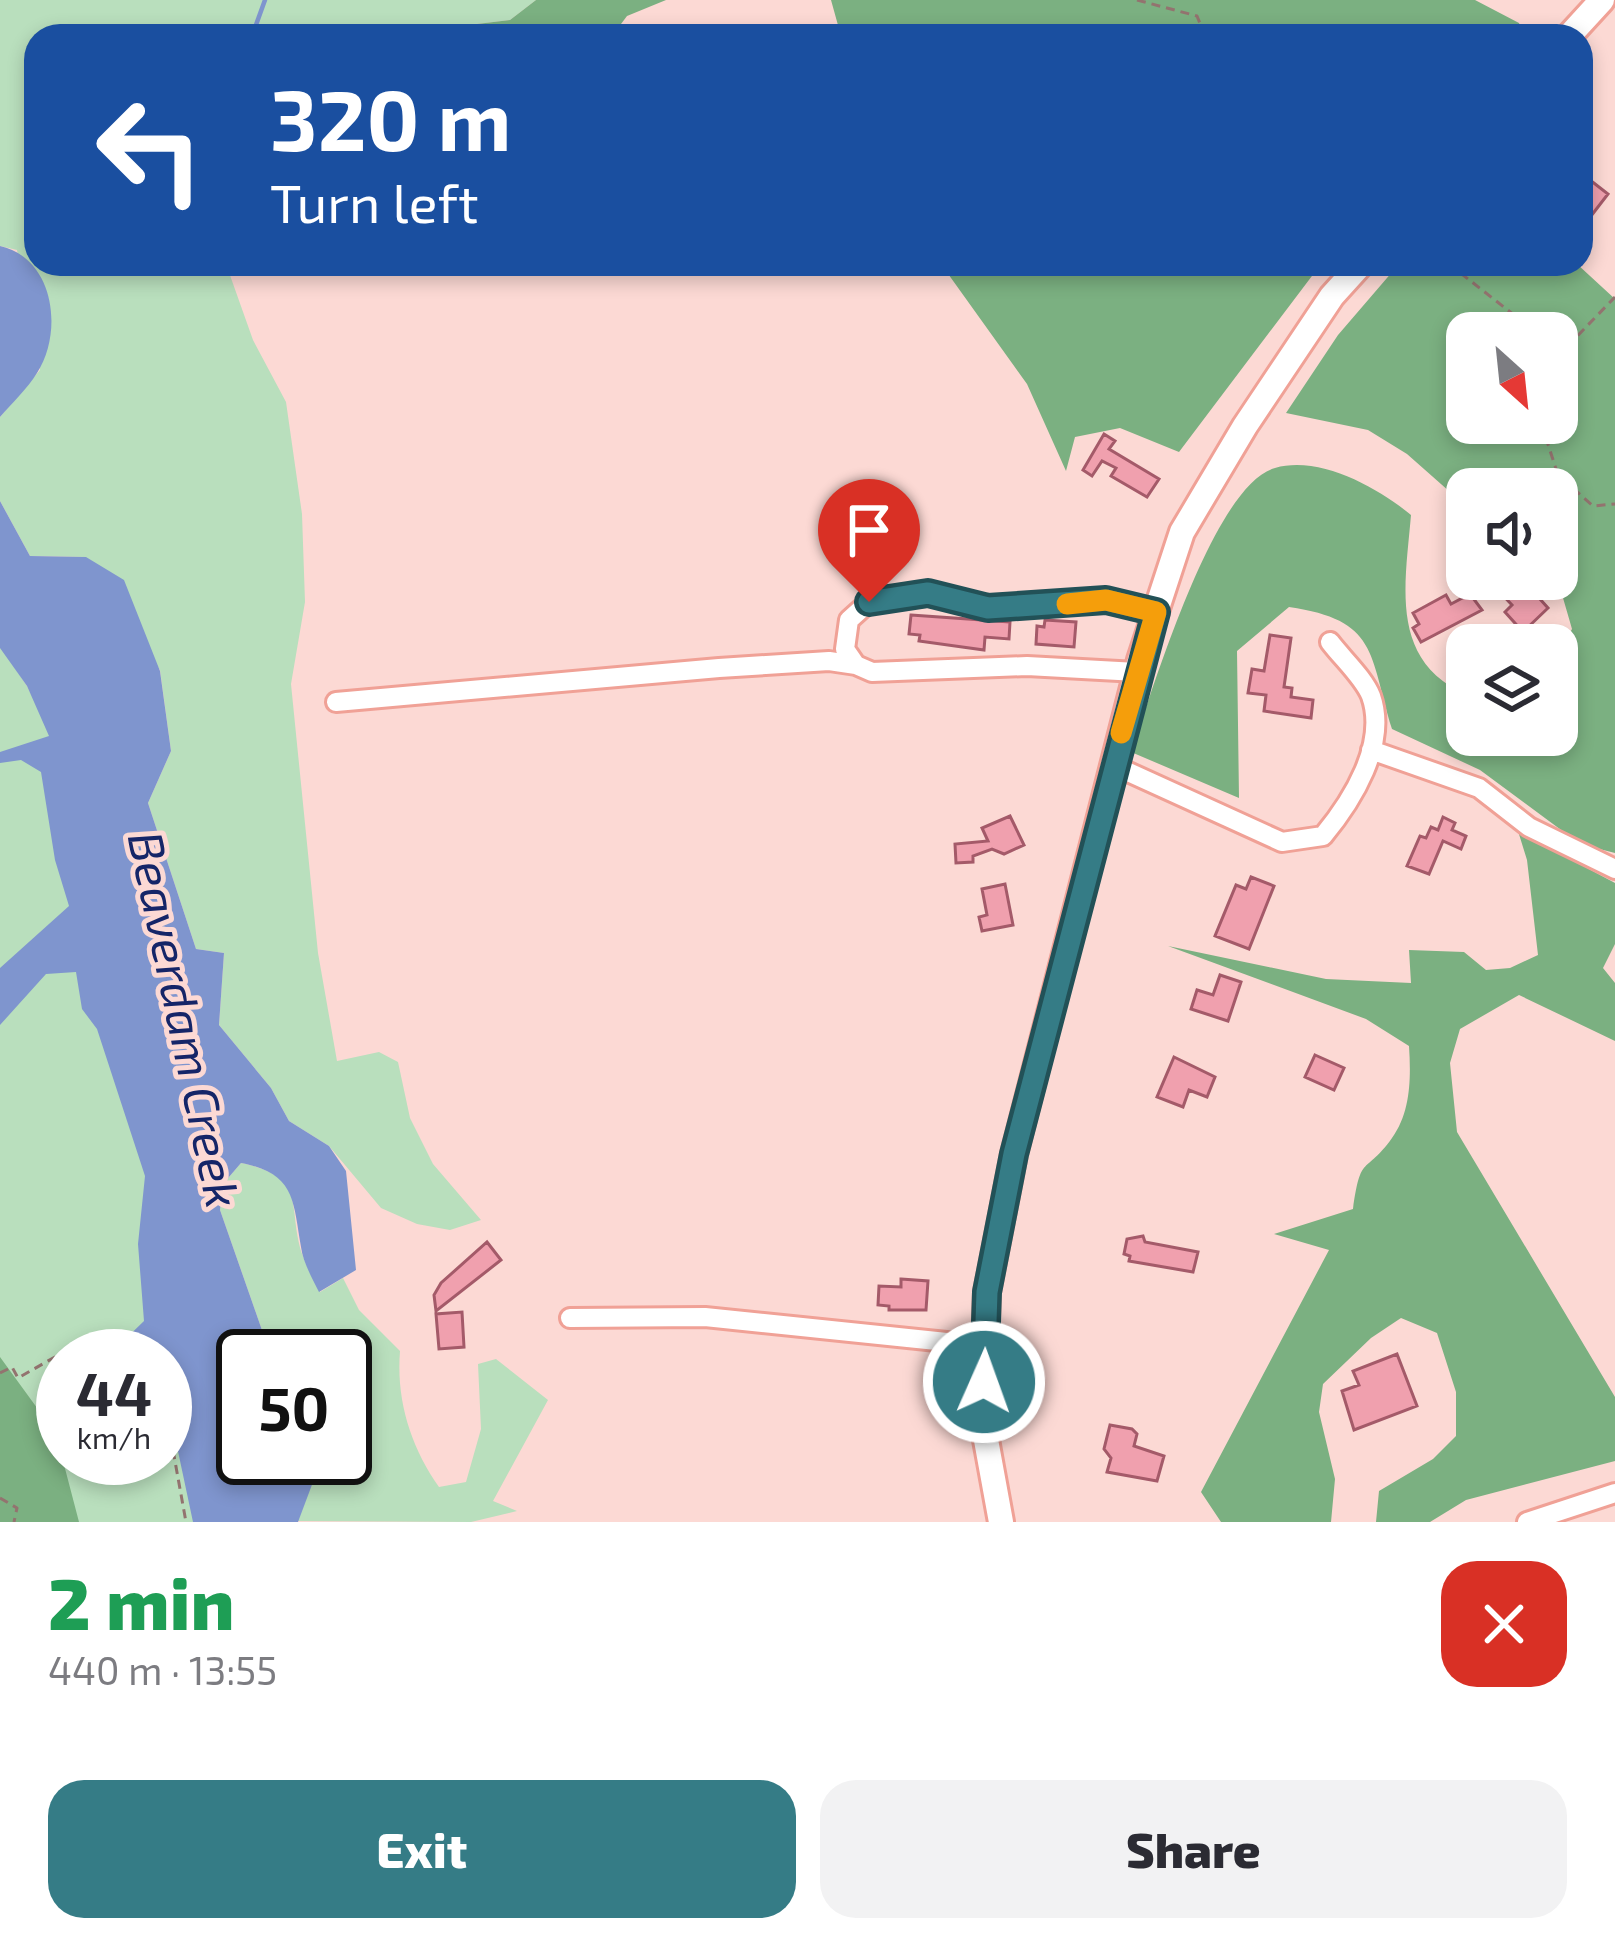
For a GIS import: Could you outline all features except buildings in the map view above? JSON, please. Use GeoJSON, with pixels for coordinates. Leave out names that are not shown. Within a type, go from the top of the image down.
{"type":"FeatureCollection","features":[{"type":"Feature","properties":{"kind":"main road"},"geometry":{"type":"LineString","coordinates":[[1580,24],[1602,0]]}},
{"type":"Feature","properties":{"kind":"main road"},"geometry":{"type":"LineString","coordinates":[[1000,1522],[982,1418],[987,1292],[1014,1154],[1137,672],[1182,532],[1245,426],[1350,276]]}},
{"type":"Feature","properties":{"kind":"street"},"geometry":{"type":"LineString","coordinates":[[856,665],[845,649],[849,620],[869,602],[928,593],[988,608],[1106,600],[1156,612]]}},
{"type":"Feature","properties":{"kind":"street"},"geometry":{"type":"LineString","coordinates":[[1113,765],[1282,842],[1323,836],[1346,808],[1375,741],[1371,694],[1330,642]]}},
{"type":"Feature","properties":{"kind":"street"},"geometry":{"type":"LineString","coordinates":[[335,702],[829,661],[872,672],[1027,666],[1137,672]]}},
{"type":"Feature","properties":{"kind":"street"},"geometry":{"type":"LineString","coordinates":[[1371,750],[1479,788],[1529,827],[1615,869]]}},
{"type":"Feature","properties":{"kind":"street"},"geometry":{"type":"LineString","coordinates":[[570,1318],[705,1317],[985,1346]]}},
{"type":"Feature","properties":{"kind":"street"},"geometry":{"type":"LineString","coordinates":[[1527,1522],[1615,1493]]}},
{"type":"Feature","properties":{"kind":"path"},"geometry":{"type":"LineString","coordinates":[[1137,0],[1197,16],[1200,24]]}},
{"type":"Feature","properties":{"kind":"path"},"geometry":{"type":"LineString","coordinates":[[1464,276],[1510,312]]}},
{"type":"Feature","properties":{"kind":"path"},"geometry":{"type":"LineString","coordinates":[[1578,333],[1615,297]]}},
{"type":"Feature","properties":{"kind":"path"},"geometry":{"type":"LineString","coordinates":[[1548,444],[1558,475],[1593,506],[1615,504]]}},
{"type":"Feature","properties":{"kind":"path"},"geometry":{"type":"LineString","coordinates":[[0,1373],[12,1367],[18,1378],[36,1368]]}},
{"type":"Feature","properties":{"kind":"path"},"geometry":{"type":"LineString","coordinates":[[179,1485],[186,1522]]}},
{"type":"Feature","properties":{"kind":"path"},"geometry":{"type":"LineString","coordinates":[[0,1498],[17,1508],[14,1522]]}},
{"type":"Feature","properties":{"kind":"green space"},"geometry":{"type":"Polygon","coordinates":[[[0,0],[536,0],[510,20],[477,24],[24,24],[24,276],[230,276],[253,340],[286,402],[302,514],[305,602],[291,684],[318,953],[337,1061],[379,1052],[398,1062],[410,1118],[433,1164],[481,1220],[450,1230],[417,1224],[381,1208],[329,1146],[289,1121],[271,1088],[219,1025],[224,953],[196,949],[148,803],[171,751],[160,670],[85,557],[30,556],[0,501],[0,417],[40,370],[17,250],[0,246],[0,0]]]}},
{"type":"Feature","properties":{"kind":"green space"},"geometry":{"type":"Polygon","coordinates":[[[536,0],[666,0],[627,16],[621,24],[477,24],[510,20],[536,0]]]}},
{"type":"Feature","properties":{"kind":"green space"},"geometry":{"type":"Polygon","coordinates":[[[831,0],[1475,0],[1519,24],[838,24],[831,0]]]}},
{"type":"Feature","properties":{"kind":"green space"},"geometry":{"type":"Polygon","coordinates":[[[950,276],[1312,276],[1179,452],[1120,428],[1075,437],[1066,471],[1027,384],[950,276]]]}},
{"type":"Feature","properties":{"kind":"green space"},"geometry":{"type":"Polygon","coordinates":[[[1389,276],[1590,276],[1615,299],[1615,853],[1580,844],[1480,770],[1450,756],[1578,756],[1578,624],[1571,624],[1564,600],[1578,600],[1578,468],[1446,468],[1446,488],[1407,454],[1368,430],[1286,413],[1338,335],[1389,276]]]}},
{"type":"Feature","properties":{"kind":"green space"},"geometry":{"type":"Polygon","coordinates":[[[1311,466],[1348,476],[1411,515],[1408,619],[1424,663],[1446,682],[1446,754],[1392,729],[1373,660],[1355,631],[1318,613],[1289,607],[1237,651],[1239,798],[1131,752],[1169,641],[1208,550],[1229,511],[1252,483],[1275,468],[1311,466]]]}},
{"type":"Feature","properties":{"kind":"green space"},"geometry":{"type":"Polygon","coordinates":[[[0,646],[27,686],[71,774],[161,1172],[161,1329],[36,1329],[36,1485],[192,1484],[201,1522],[0,1522],[0,646]]]}},
{"type":"Feature","properties":{"kind":"green space"},"geometry":{"type":"Polygon","coordinates":[[[1518,831],[1615,883],[1615,944],[1603,968],[1615,983],[1615,1041],[1519,995],[1460,1029],[1450,1063],[1457,1132],[1615,1397],[1615,1461],[1466,1500],[1430,1522],[1376,1522],[1379,1491],[1433,1459],[1456,1436],[1456,1392],[1437,1333],[1401,1318],[1371,1338],[1323,1384],[1319,1412],[1335,1479],[1331,1522],[1221,1522],[1201,1492],[1329,1250],[1274,1234],[1353,1209],[1365,1166],[1383,1150],[1403,1117],[1410,1082],[1409,1046],[1366,1019],[1168,946],[1326,979],[1411,983],[1409,950],[1464,952],[1486,970],[1510,968],[1538,955],[1527,860],[1518,831]]]}},
{"type":"Feature","properties":{"kind":"green space"},"geometry":{"type":"Polygon","coordinates":[[[241,1163],[263,1169],[286,1186],[303,1256],[320,1292],[343,1278],[359,1310],[400,1351],[400,1388],[408,1423],[439,1487],[466,1482],[481,1429],[478,1364],[496,1359],[548,1400],[493,1501],[517,1511],[471,1522],[297,1521],[311,1485],[372,1485],[372,1329],[262,1329],[220,1210],[223,1184],[241,1163]]]}},
{"type":"Feature","properties":{"kind":"green space"},"geometry":{"type":"Polygon","coordinates":[[[0,1357],[36,1406],[36,1485],[69,1485],[79,1522],[0,1522],[0,1357]]]}},
{"type":"Feature","properties":{"kind":"water"},"geometry":{"type":"Polygon","coordinates":[[[0,246],[24,258],[24,276],[43,280],[51,318],[50,337],[37,373],[0,417],[0,246]]]}},
{"type":"Feature","properties":{"kind":"water","name":"Beaverdam Creek"},"geometry":{"type":"Polygon","coordinates":[[[0,501],[30,556],[86,557],[124,580],[160,671],[171,751],[148,803],[196,949],[224,953],[219,1025],[271,1088],[289,1121],[329,1146],[346,1171],[356,1270],[319,1292],[304,1258],[293,1202],[282,1182],[241,1163],[223,1184],[220,1210],[262,1329],[216,1329],[216,1485],[312,1485],[298,1522],[193,1522],[185,1485],[192,1485],[192,1329],[136,1329],[144,1321],[138,1244],[145,1176],[97,1029],[82,1009],[76,972],[46,974],[0,1025],[0,968],[69,906],[55,860],[41,772],[21,760],[0,763],[0,752],[49,736],[27,686],[0,648],[0,501]]]}},
{"type":"Feature","properties":{"kind":"waterway"},"geometry":{"type":"LineString","coordinates":[[256,24],[265,0]]}},
{"type":"Feature","properties":{"kind":"slow traffic"},"geometry":{"type":"LineString","coordinates":[[1067,604],[1106,600],[1156,612],[1121,733]]}},
{"type":"Feature","properties":{"kind":"route"},"geometry":{"type":"LineString","coordinates":[[869,602],[928,593],[988,608],[1106,600],[1156,612],[1014,1154],[987,1292],[984,1382]]}}]}
